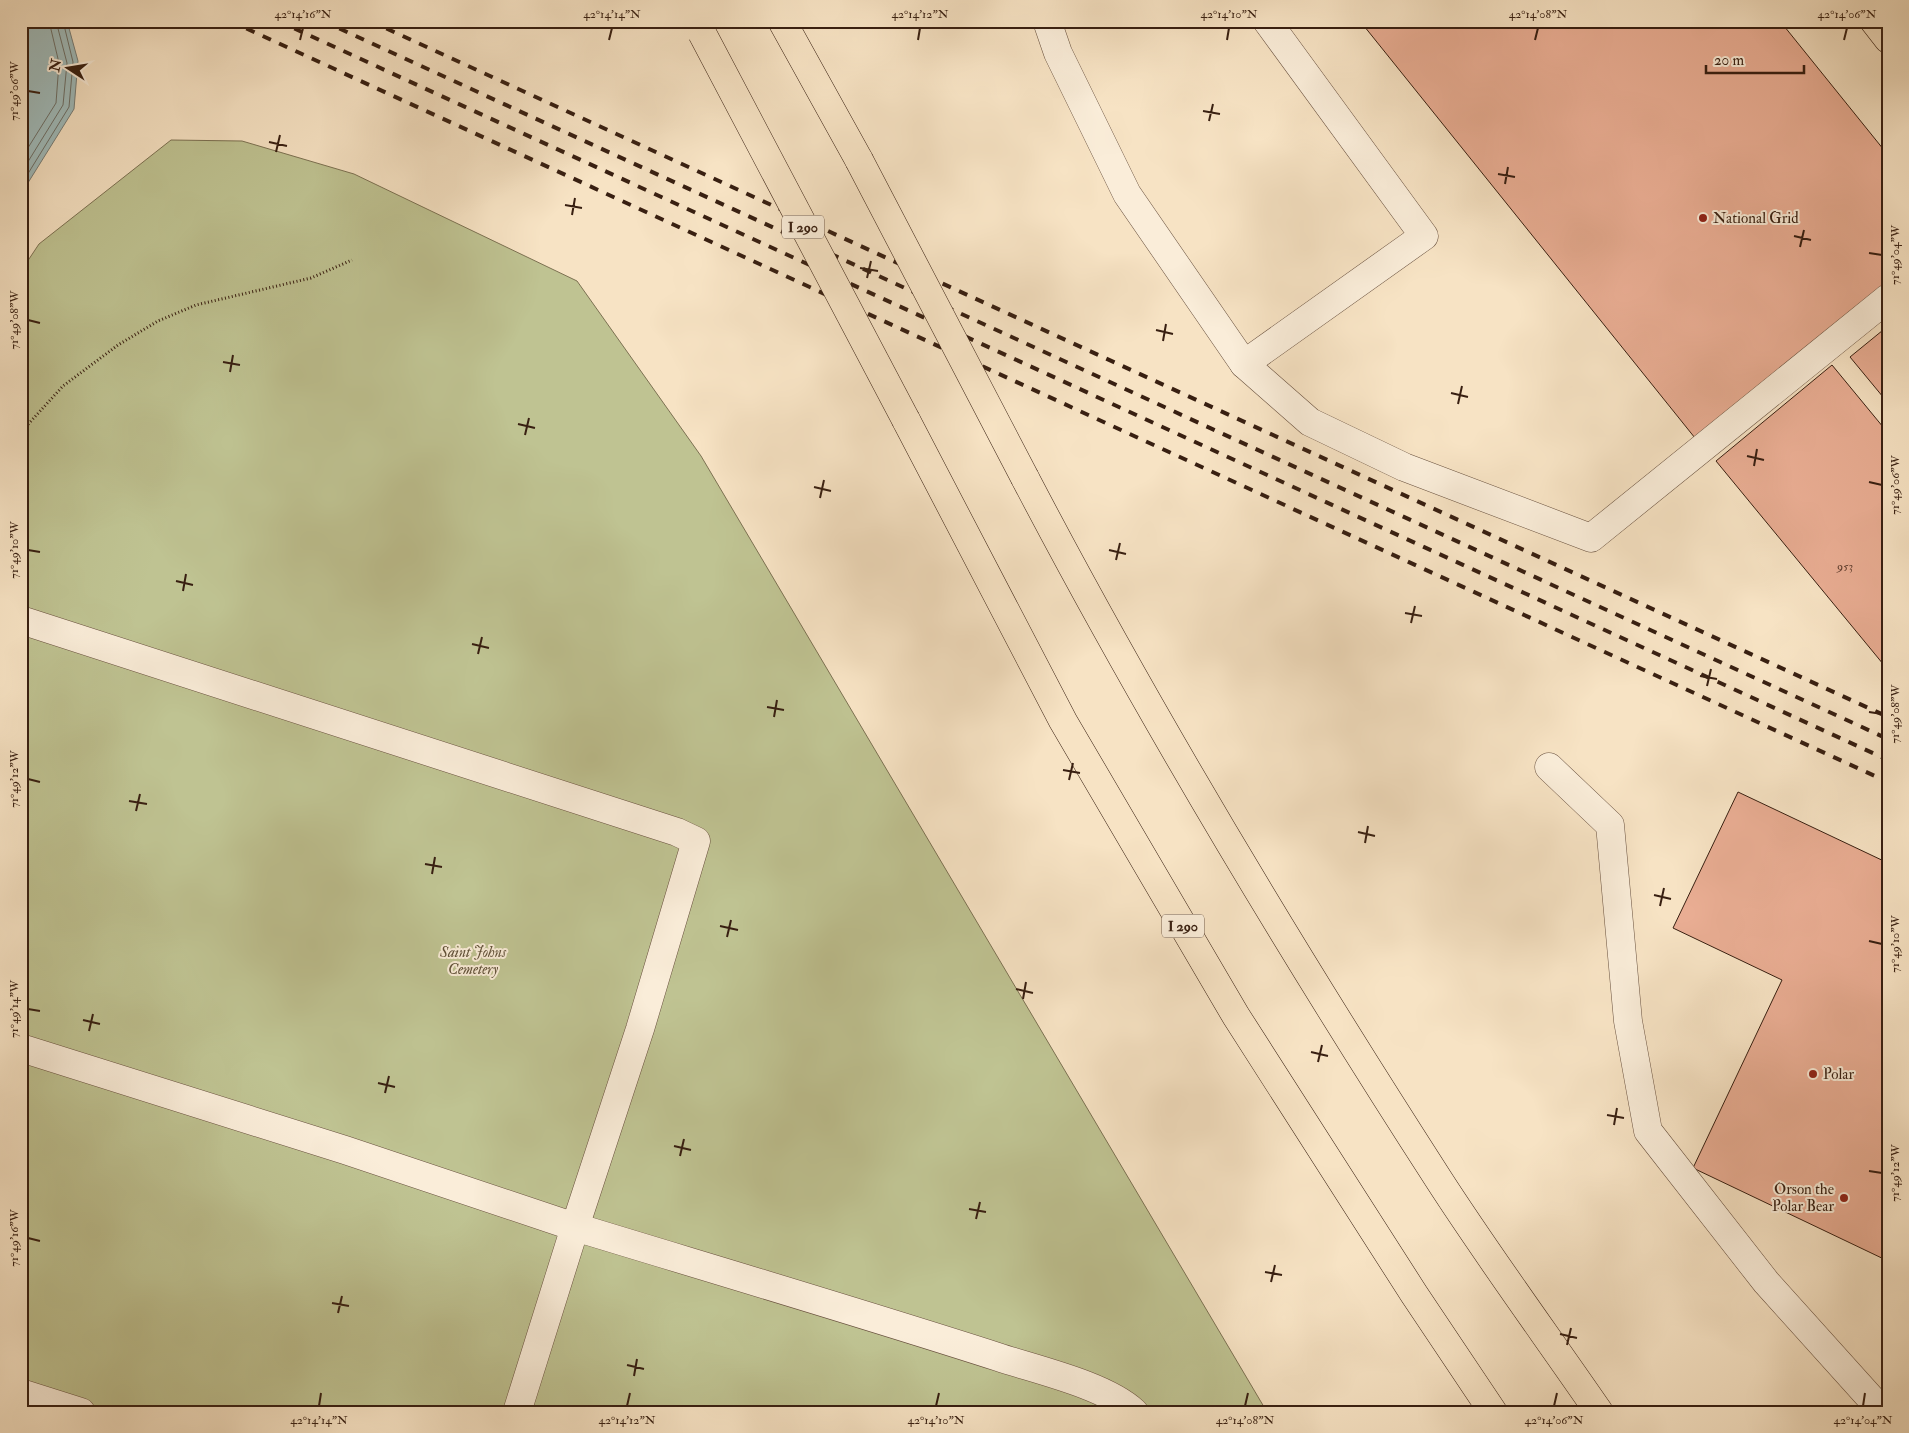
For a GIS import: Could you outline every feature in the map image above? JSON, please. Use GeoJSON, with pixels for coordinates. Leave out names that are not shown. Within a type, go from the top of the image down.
{"type":"FeatureCollection","features":[{"type":"Feature","properties":{"kind":"main road"},"geometry":{"type":"LineString","coordinates":[[782,21],[859,160],[1089,600],[1289,943],[1441,1183],[1599,1412]]}},
{"type":"Feature","properties":{"kind":"main road"},"geometry":{"type":"LineString","coordinates":[[1874,21],[1888,39]]}},
{"type":"Feature","properties":{"kind":"main road","name":"I 290"},"geometry":{"type":"LineString","coordinates":[[699,27],[1063,721],[1236,1016],[1414,1294],[1493,1412]]}},
{"type":"Feature","properties":{"kind":"lane"},"geometry":{"type":"LineString","coordinates":[[1047,21],[1058,53],[1127,194],[1244,364],[1310,422],[1404,467],[1590,538],[1888,298]]}},
{"type":"Feature","properties":{"kind":"lane"},"geometry":{"type":"LineString","coordinates":[[1244,364],[1424,236],[1267,21]]}},
{"type":"Feature","properties":{"kind":"lane"},"geometry":{"type":"LineString","coordinates":[[21,620],[677,832],[696,841],[640,1029],[574,1228],[517,1412]]}},
{"type":"Feature","properties":{"kind":"lane"},"geometry":{"type":"LineString","coordinates":[[1549,766],[1610,825],[1628,1021],[1648,1131],[1766,1282],[1883,1412]]}},
{"type":"Feature","properties":{"kind":"lane"},"geometry":{"type":"LineString","coordinates":[[21,1048],[345,1150],[574,1228],[960,1345],[1098,1390],[1127,1405],[1134,1412]]}},
{"type":"Feature","properties":{"kind":"lane"},"geometry":{"type":"LineString","coordinates":[[21,1393],[81,1412]]}},
{"type":"Feature","properties":{"kind":"path"},"geometry":{"type":"LineString","coordinates":[[21,432],[64,386],[118,345],[158,321],[196,306],[311,278],[352,260]]}},
{"type":"Feature","properties":{"kind":"green space","name":"Saint Johns Cemetery"},"geometry":{"type":"Polygon","coordinates":[[[171,140],[242,141],[354,174],[577,281],[701,456],[1267,1412],[21,1412],[21,271],[39,244],[171,140]]]}},
{"type":"Feature","properties":{"kind":"water"},"geometry":{"type":"Polygon","coordinates":[[[21,21],[67,21],[78,61],[74,109],[21,194],[21,21]]]}},
{"type":"Feature","properties":{"kind":"building","name":"National Grid"},"geometry":{"type":"Polygon","coordinates":[[[1360,21],[1780,21],[1888,155],[1888,281],[1695,438],[1360,21]]]}},
{"type":"Feature","properties":{"kind":"building"},"geometry":{"type":"Polygon","coordinates":[[[1888,326],[1888,403],[1850,357],[1888,326]]]}},
{"type":"Feature","properties":{"kind":"building"},"geometry":{"type":"Polygon","coordinates":[[[1832,365],[1888,433],[1888,670],[1716,461],[1832,365]]]}},
{"type":"Feature","properties":{"kind":"building","name":"Polar"},"geometry":{"type":"Polygon","coordinates":[[[1738,792],[1888,863],[1888,1261],[1693,1168],[1782,980],[1673,928],[1738,792]]]}},
{"type":"Feature","properties":{"kind":"railway"},"geometry":{"type":"LineString","coordinates":[[230,21],[1888,782]]}},
{"type":"Feature","properties":{"kind":"railway"},"geometry":{"type":"LineString","coordinates":[[278,21],[1888,760]]}},
{"type":"Feature","properties":{"kind":"railway"},"geometry":{"type":"LineString","coordinates":[[323,21],[1888,739]]}},
{"type":"Feature","properties":{"kind":"railway"},"geometry":{"type":"LineString","coordinates":[[370,21],[1888,717]]}},
{"type":"Feature","properties":{"kind":"place","name":"National Grid"},"geometry":{"type":"Point","coordinates":[1703,218]}},
{"type":"Feature","properties":{"kind":"place","name":"Polar"},"geometry":{"type":"Point","coordinates":[1813,1074]}},
{"type":"Feature","properties":{"kind":"place","name":"Orson the Polar Bear"},"geometry":{"type":"Point","coordinates":[1844,1198]}}]}
